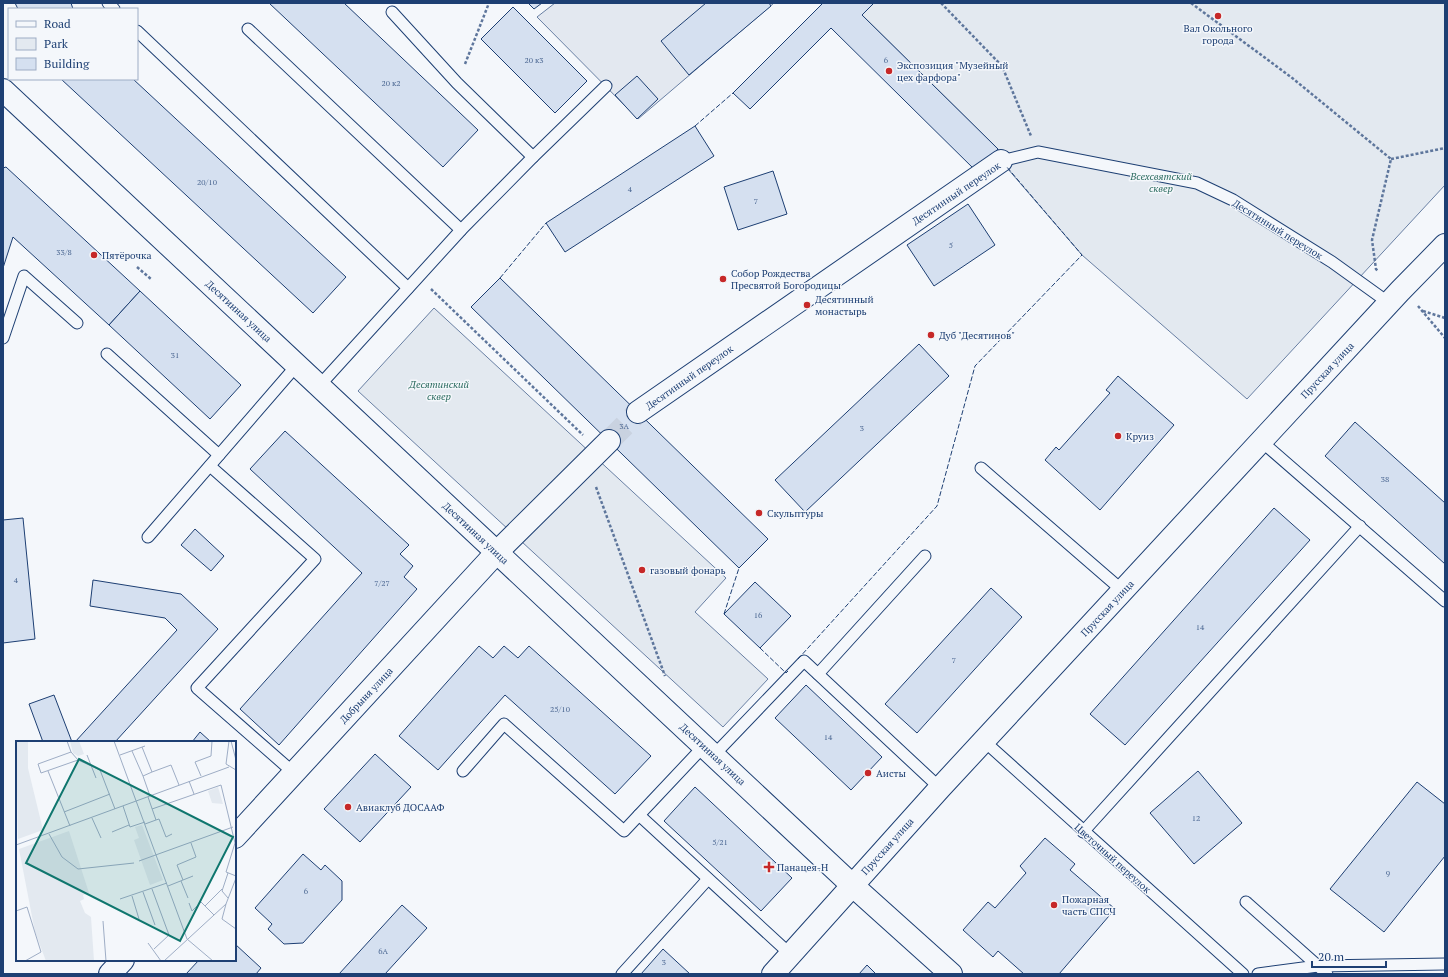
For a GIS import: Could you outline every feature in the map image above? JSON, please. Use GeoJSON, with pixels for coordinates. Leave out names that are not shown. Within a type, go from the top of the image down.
{"type":"FeatureCollection","features":[{"type":"Feature","properties":{"kind":"street","name":"Десятинная улица"},"geometry":{"type":"LineString","coordinates":[[3,90],[852,885],[951,974]]}},
{"type":"Feature","properties":{"kind":"street","name":"Десятинный переулок"},"geometry":{"type":"LineString","coordinates":[[638,412],[1001,161]]}},
{"type":"Feature","properties":{"kind":"street","name":"Прусская улица"},"geometry":{"type":"LineString","coordinates":[[775,973],[790,954],[940,788],[1394,297],[1445,245]]}},
{"type":"Feature","properties":{"kind":"street"},"geometry":{"type":"LineString","coordinates":[[496,552],[599,451]]}},
{"type":"Feature","properties":{"kind":"street","name":"Добрыня улица"},"geometry":{"type":"LineString","coordinates":[[236,836],[496,552]]}},
{"type":"Feature","properties":{"kind":"street"},"geometry":{"type":"LineString","coordinates":[[110,974],[122,961]]}},
{"type":"Feature","properties":{"kind":"lane"},"geometry":{"type":"LineString","coordinates":[[392,12],[458,83],[533,157]]}},
{"type":"Feature","properties":{"kind":"lane"},"geometry":{"type":"LineString","coordinates":[[248,29],[461,230]]}},
{"type":"Feature","properties":{"kind":"lane"},"geometry":{"type":"LineString","coordinates":[[138,31],[408,288]]}},
{"type":"Feature","properties":{"kind":"lane"},"geometry":{"type":"LineString","coordinates":[[319,386],[461,230],[606,86]]}},
{"type":"Feature","properties":{"kind":"lane","name":"Десятинный переулок"},"geometry":{"type":"LineString","coordinates":[[1001,161],[1038,152],[1197,183],[1233,200],[1332,262],[1394,297]]}},
{"type":"Feature","properties":{"kind":"lane"},"geometry":{"type":"LineString","coordinates":[[3,338],[24,276],[77,323]]}},
{"type":"Feature","properties":{"kind":"lane"},"geometry":{"type":"LineString","coordinates":[[107,354],[220,456]]}},
{"type":"Feature","properties":{"kind":"lane"},"geometry":{"type":"LineString","coordinates":[[148,537],[220,456],[297,365]]}},
{"type":"Feature","properties":{"kind":"lane"},"geometry":{"type":"LineString","coordinates":[[1261,441],[1445,601]]}},
{"type":"Feature","properties":{"kind":"lane"},"geometry":{"type":"LineString","coordinates":[[210,466],[315,560],[197,688],[294,773]]}},
{"type":"Feature","properties":{"kind":"lane"},"geometry":{"type":"LineString","coordinates":[[981,468],[1123,591]]}},
{"type":"Feature","properties":{"kind":"lane"},"geometry":{"type":"LineString","coordinates":[[1084,832],[1360,526]]}},
{"type":"Feature","properties":{"kind":"lane"},"geometry":{"type":"LineString","coordinates":[[818,674],[925,556]]}},
{"type":"Feature","properties":{"kind":"lane"},"geometry":{"type":"LineString","coordinates":[[463,771],[504,724],[624,831],[639,815],[804,661],[940,788]]}},
{"type":"Feature","properties":{"kind":"lane","name":"Цветочный переулок"},"geometry":{"type":"LineString","coordinates":[[984,741],[1243,974]]}},
{"type":"Feature","properties":{"kind":"lane"},"geometry":{"type":"LineString","coordinates":[[639,815],[790,954]]}},
{"type":"Feature","properties":{"kind":"lane"},"geometry":{"type":"LineString","coordinates":[[622,974],[708,879]]}},
{"type":"Feature","properties":{"kind":"lane"},"geometry":{"type":"LineString","coordinates":[[1246,902],[1327,974]]}},
{"type":"Feature","properties":{"kind":"lane"},"geometry":{"type":"LineString","coordinates":[[1258,974],[1318,966],[1445,964]]}},
{"type":"Feature","properties":{"kind":"path"},"geometry":{"type":"LineString","coordinates":[[458,83],[489,3]]}},
{"type":"Feature","properties":{"kind":"path"},"geometry":{"type":"LineString","coordinates":[[941,3],[1002,66],[1038,152]]}},
{"type":"Feature","properties":{"kind":"path"},"geometry":{"type":"LineString","coordinates":[[1191,3],[1291,77],[1391,159]]}},
{"type":"Feature","properties":{"kind":"path"},"geometry":{"type":"LineString","coordinates":[[1391,159],[1445,148]]}},
{"type":"Feature","properties":{"kind":"path"},"geometry":{"type":"LineString","coordinates":[[1376,269],[1372,240],[1391,159]]}},
{"type":"Feature","properties":{"kind":"path"},"geometry":{"type":"LineString","coordinates":[[137,267],[151,279]]}},
{"type":"Feature","properties":{"kind":"path"},"geometry":{"type":"LineString","coordinates":[[418,277],[599,451],[666,678]]}},
{"type":"Feature","properties":{"kind":"path"},"geometry":{"type":"LineString","coordinates":[[1394,297],[1422,311],[1445,318]]}},
{"type":"Feature","properties":{"kind":"path"},"geometry":{"type":"LineString","coordinates":[[1422,311],[1445,338]]}},
{"type":"Feature","properties":{"kind":"green space","name":"Всехсвятский сквер"},"geometry":{"type":"Polygon","coordinates":[[[874,3],[1445,3],[1445,185],[1247,399],[1082,255],[1007,168],[998,149],[862,15],[874,3]]]}},
{"type":"Feature","properties":{"kind":"green space","name":"Десятинский сквер"},"geometry":{"type":"Polygon","coordinates":[[[434,308],[726,578],[695,612],[768,679],[723,727],[358,391],[434,308]]]}},
{"type":"Feature","properties":{"kind":"shaded area"},"geometry":{"type":"Polygon","coordinates":[[[555,3],[774,3],[638,119],[537,17],[555,3]]]}},
{"type":"Feature","properties":{"kind":"building"},"geometry":{"type":"Polygon","coordinates":[[[15,3],[71,3],[73,8],[18,8],[15,3]]]}},
{"type":"Feature","properties":{"kind":"building"},"geometry":{"type":"Polygon","coordinates":[[[269,3],[344,3],[478,130],[443,167],[269,3]]]}},
{"type":"Feature","properties":{"kind":"building"},"geometry":{"type":"Polygon","coordinates":[[[528,3],[542,3],[534,9],[528,3]]]}},
{"type":"Feature","properties":{"kind":"building"},"geometry":{"type":"Polygon","coordinates":[[[706,3],[769,3],[771,6],[689,75],[661,41],[706,3]]]}},
{"type":"Feature","properties":{"kind":"building"},"geometry":{"type":"Polygon","coordinates":[[[823,3],[874,3],[862,15],[998,149],[976,171],[831,28],[750,109],[733,93],[823,3]]]}},
{"type":"Feature","properties":{"kind":"building"},"geometry":{"type":"Polygon","coordinates":[[[513,7],[587,81],[555,113],[481,39],[513,7]]]}},
{"type":"Feature","properties":{"kind":"building"},"geometry":{"type":"Polygon","coordinates":[[[637,76],[658,99],[637,119],[615,95],[637,76]]]}},
{"type":"Feature","properties":{"kind":"building"},"geometry":{"type":"Polygon","coordinates":[[[62,80],[134,80],[346,277],[313,313],[62,80]]]}},
{"type":"Feature","properties":{"kind":"building"},"geometry":{"type":"Polygon","coordinates":[[[695,126],[714,156],[565,252],[546,223],[695,126]]]}},
{"type":"Feature","properties":{"kind":"building"},"geometry":{"type":"Polygon","coordinates":[[[6,167],[140,291],[109,325],[13,237],[3,268],[3,168],[6,167]]]}},
{"type":"Feature","properties":{"kind":"building"},"geometry":{"type":"Polygon","coordinates":[[[773,171],[787,214],[738,230],[724,187],[773,171]]]}},
{"type":"Feature","properties":{"kind":"building"},"geometry":{"type":"Polygon","coordinates":[[[968,204],[995,245],[934,286],[907,245],[968,204]]]}},
{"type":"Feature","properties":{"kind":"building"},"geometry":{"type":"Polygon","coordinates":[[[500,278],[768,539],[739,568],[471,307],[500,278]]]}},
{"type":"Feature","properties":{"kind":"building"},"geometry":{"type":"Polygon","coordinates":[[[140,291],[241,385],[210,419],[109,325],[140,291]]]}},
{"type":"Feature","properties":{"kind":"building"},"geometry":{"type":"Polygon","coordinates":[[[919,344],[949,376],[805,512],[775,480],[919,344]]]}},
{"type":"Feature","properties":{"kind":"building","name":"Круиз"},"geometry":{"type":"Polygon","coordinates":[[[1118,376],[1174,425],[1100,510],[1045,460],[1056,447],[1059,450],[1110,393],[1106,390],[1118,376]]]}},
{"type":"Feature","properties":{"kind":"building"},"geometry":{"type":"Polygon","coordinates":[[[1355,422],[1445,503],[1445,564],[1325,456],[1355,422]]]}},
{"type":"Feature","properties":{"kind":"building"},"geometry":{"type":"Polygon","coordinates":[[[285,431],[409,545],[400,554],[413,566],[404,577],[417,589],[279,745],[240,709],[362,573],[250,469],[285,431]]]}},
{"type":"Feature","properties":{"kind":"building"},"geometry":{"type":"Polygon","coordinates":[[[1274,508],[1310,540],[1125,745],[1090,714],[1274,508]]]}},
{"type":"Feature","properties":{"kind":"building"},"geometry":{"type":"Polygon","coordinates":[[[23,518],[35,639],[3,643],[3,520],[23,518]]]}},
{"type":"Feature","properties":{"kind":"building"},"geometry":{"type":"Polygon","coordinates":[[[195,529],[224,556],[211,571],[181,545],[195,529]]]}},
{"type":"Feature","properties":{"kind":"building"},"geometry":{"type":"Polygon","coordinates":[[[93,580],[181,594],[218,629],[116,741],[76,741],[177,630],[165,618],[90,606],[93,580]]]}},
{"type":"Feature","properties":{"kind":"building"},"geometry":{"type":"Polygon","coordinates":[[[755,582],[791,616],[760,648],[724,614],[755,582]]]}},
{"type":"Feature","properties":{"kind":"building"},"geometry":{"type":"Polygon","coordinates":[[[991,588],[1022,617],[917,733],[885,704],[991,588]]]}},
{"type":"Feature","properties":{"kind":"building"},"geometry":{"type":"Polygon","coordinates":[[[479,646],[493,658],[504,646],[518,658],[529,646],[651,756],[615,794],[505,695],[438,770],[399,736],[479,646]]]}},
{"type":"Feature","properties":{"kind":"building"},"geometry":{"type":"Polygon","coordinates":[[[806,685],[882,757],[851,790],[775,718],[806,685]]]}},
{"type":"Feature","properties":{"kind":"building"},"geometry":{"type":"Polygon","coordinates":[[[54,695],[72,741],[43,741],[29,704],[54,695]]]}},
{"type":"Feature","properties":{"kind":"building"},"geometry":{"type":"Polygon","coordinates":[[[200,732],[210,741],[193,741],[200,732]]]}},
{"type":"Feature","properties":{"kind":"building"},"geometry":{"type":"Polygon","coordinates":[[[375,754],[411,787],[360,842],[324,809],[375,754]]]}},
{"type":"Feature","properties":{"kind":"building"},"geometry":{"type":"Polygon","coordinates":[[[1198,771],[1242,823],[1194,864],[1150,813],[1198,771]]]}},
{"type":"Feature","properties":{"kind":"building"},"geometry":{"type":"Polygon","coordinates":[[[1417,782],[1445,804],[1445,856],[1384,932],[1330,889],[1417,782]]]}},
{"type":"Feature","properties":{"kind":"building"},"geometry":{"type":"Polygon","coordinates":[[[695,787],[792,878],[761,911],[664,821],[695,787]]]}},
{"type":"Feature","properties":{"kind":"building","name":"Пожарная часть СПСЧ"},"geometry":{"type":"Polygon","coordinates":[[[1045,838],[1075,864],[1070,870],[1115,909],[1059,974],[1024,974],[998,951],[993,957],[963,930],[988,902],[995,908],[1026,873],[1020,866],[1045,838]]]}},
{"type":"Feature","properties":{"kind":"building"},"geometry":{"type":"Polygon","coordinates":[[[303,854],[321,870],[325,865],[342,881],[342,900],[303,943],[284,944],[268,929],[272,924],[255,908],[303,854]]]}},
{"type":"Feature","properties":{"kind":"building"},"geometry":{"type":"Polygon","coordinates":[[[402,905],[427,928],[385,974],[339,974],[402,905]]]}},
{"type":"Feature","properties":{"kind":"building"},"geometry":{"type":"Polygon","coordinates":[[[236,945],[261,968],[256,974],[186,974],[198,961],[236,961],[236,945]]]}},
{"type":"Feature","properties":{"kind":"building"},"geometry":{"type":"Polygon","coordinates":[[[663,949],[690,974],[641,974],[663,949]]]}},
{"type":"Feature","properties":{"kind":"building"},"geometry":{"type":"Polygon","coordinates":[[[867,965],[876,974],[859,974],[867,965]]]}},
{"type":"Feature","properties":{"kind":"tunnel"},"geometry":{"type":"LineString","coordinates":[[609,441],[638,412]]}},
{"type":"Feature","properties":{"kind":"fence"},"geometry":{"type":"LineString","coordinates":[[695,126],[733,93]]}},
{"type":"Feature","properties":{"kind":"fence"},"geometry":{"type":"LineString","coordinates":[[798,659],[937,506],[975,366],[1082,255],[1006,166]]}},
{"type":"Feature","properties":{"kind":"fence"},"geometry":{"type":"LineString","coordinates":[[500,278],[546,223]]}},
{"type":"Feature","properties":{"kind":"fence"},"geometry":{"type":"LineString","coordinates":[[724,614],[739,568]]}},
{"type":"Feature","properties":{"kind":"fence"},"geometry":{"type":"LineString","coordinates":[[760,648],[786,673],[788,671]]}},
{"type":"Feature","properties":{"kind":"place","name":"Вал Окольного города"},"geometry":{"type":"Point","coordinates":[1218,16]}},
{"type":"Feature","properties":{"kind":"place","name":"Экспозиция \"Музейный цех фарфора\""},"geometry":{"type":"Point","coordinates":[889,71]}},
{"type":"Feature","properties":{"kind":"place","name":"Пятёрочка"},"geometry":{"type":"Point","coordinates":[94,255]}},
{"type":"Feature","properties":{"kind":"place","name":"Собор Рождества Пресвятой Богородицы"},"geometry":{"type":"Point","coordinates":[723,279]}},
{"type":"Feature","properties":{"kind":"place","name":"Десятинный монастырь"},"geometry":{"type":"Point","coordinates":[807,305]}},
{"type":"Feature","properties":{"kind":"place","name":"Дуб \"Десятинов\""},"geometry":{"type":"Point","coordinates":[931,335]}},
{"type":"Feature","properties":{"kind":"place","name":"Круиз"},"geometry":{"type":"Point","coordinates":[1118,436]}},
{"type":"Feature","properties":{"kind":"place","name":"Скульптуры"},"geometry":{"type":"Point","coordinates":[759,513]}},
{"type":"Feature","properties":{"kind":"place","name":"газовый фонарь"},"geometry":{"type":"Point","coordinates":[642,570]}},
{"type":"Feature","properties":{"kind":"place","name":"Аисты"},"geometry":{"type":"Point","coordinates":[868,773]}},
{"type":"Feature","properties":{"kind":"place","name":"Авиаклуб ДОСААФ"},"geometry":{"type":"Point","coordinates":[348,807]}},
{"type":"Feature","properties":{"kind":"place","name":"Панацея-Н"},"geometry":{"type":"Point","coordinates":[769,867]}},
{"type":"Feature","properties":{"kind":"place","name":"Пожарная часть СПСЧ"},"geometry":{"type":"Point","coordinates":[1054,905]}}]}
